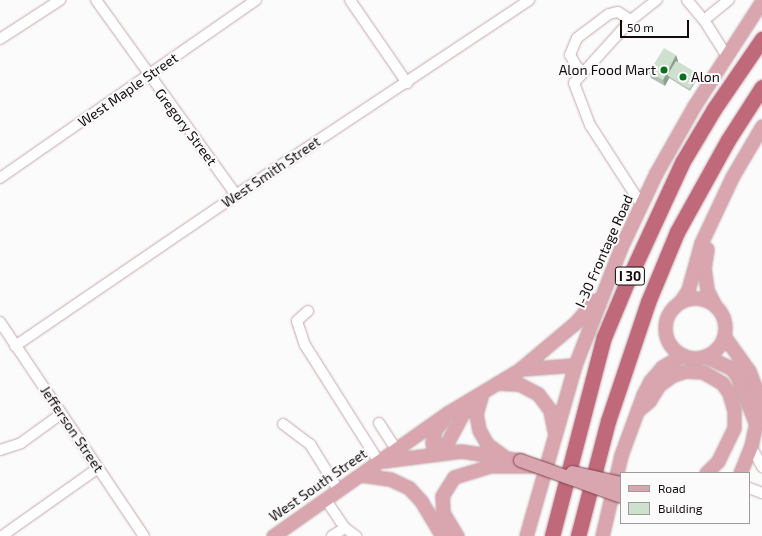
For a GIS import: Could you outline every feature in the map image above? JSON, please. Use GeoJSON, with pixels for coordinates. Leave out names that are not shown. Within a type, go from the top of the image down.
{"type":"FeatureCollection","features":[{"type":"Feature","properties":{"kind":"highway","name":"I 30"},"geometry":{"type":"LineString","coordinates":[[552,536],[604,337],[627,282],[683,161],[714,109],[762,39]]}},
{"type":"Feature","properties":{"kind":"highway","name":"I 30"},"geometry":{"type":"LineString","coordinates":[[578,536],[608,420],[657,281],[677,232],[728,140],[762,87]]}},
{"type":"Feature","properties":{"kind":"main road","name":"I-30 Frontage Road"},"geometry":{"type":"LineString","coordinates":[[528,530],[575,364],[600,294],[656,173],[726,55],[762,1]]}},
{"type":"Feature","properties":{"kind":"main road"},"geometry":{"type":"LineString","coordinates":[[683,355],[672,346],[666,334],[670,313],[688,290],[701,243],[732,177],[762,126]]}},
{"type":"Feature","properties":{"kind":"main road"},"geometry":{"type":"LineString","coordinates":[[705,237],[707,290],[714,304],[722,315],[724,336],[749,371],[757,392],[758,413],[751,446],[740,472]]}},
{"type":"Feature","properties":{"kind":"main road","name":"West South Street"},"geometry":{"type":"LineString","coordinates":[[275,535],[339,492],[396,449],[449,412],[519,370],[575,323],[600,294]]}},
{"type":"Feature","properties":{"kind":"main road"},"geometry":{"type":"LineString","coordinates":[[680,302],[693,298],[714,304]]}},
{"type":"Feature","properties":{"kind":"main road"},"geometry":{"type":"LineString","coordinates":[[705,356],[717,349],[724,336]]}},
{"type":"Feature","properties":{"kind":"main road"},"geometry":{"type":"LineString","coordinates":[[602,536],[621,455],[643,395],[656,374],[670,361],[683,355],[705,356],[731,368],[737,376],[755,422]]}},
{"type":"Feature","properties":{"kind":"main road","name":"West South Street"},"geometry":{"type":"LineString","coordinates":[[519,370],[575,364]]}},
{"type":"Feature","properties":{"kind":"main road"},"geometry":{"type":"LineString","coordinates":[[637,411],[649,401],[659,385],[673,375],[686,371],[703,372],[722,383],[729,393],[734,410],[734,428],[718,461],[707,472]]}},
{"type":"Feature","properties":{"kind":"main road"},"geometry":{"type":"LineString","coordinates":[[497,384],[518,384],[538,394],[550,410],[554,435]]}},
{"type":"Feature","properties":{"kind":"main road"},"geometry":{"type":"LineString","coordinates":[[482,393],[476,414],[479,430],[486,444],[504,456]]}},
{"type":"Feature","properties":{"kind":"main road"},"geometry":{"type":"LineString","coordinates":[[449,412],[435,430],[432,443],[436,453],[448,441],[470,399]]}},
{"type":"Feature","properties":{"kind":"main road","name":"West South Street"},"geometry":{"type":"LineString","coordinates":[[380,462],[436,453],[461,451],[504,456],[520,460],[620,496]]}},
{"type":"Feature","properties":{"kind":"main road"},"geometry":{"type":"LineString","coordinates":[[457,536],[443,513],[442,496],[454,477],[491,466],[536,466]]}},
{"type":"Feature","properties":{"kind":"main road"},"geometry":{"type":"LineString","coordinates":[[560,474],[582,473],[620,483]]}},
{"type":"Feature","properties":{"kind":"main road"},"geometry":{"type":"LineString","coordinates":[[361,475],[390,479],[410,488],[421,501],[442,536]]}},
{"type":"Feature","properties":{"kind":"main road"},"geometry":{"type":"LineString","coordinates":[[519,536],[528,530]]}},
{"type":"Feature","properties":{"kind":"street"},"geometry":{"type":"LineString","coordinates":[[0,39],[60,0]]}},
{"type":"Feature","properties":{"kind":"street","name":"Gregory Street"},"geometry":{"type":"LineString","coordinates":[[96,0],[149,76],[236,195]]}},
{"type":"Feature","properties":{"kind":"street","name":"West Maple Street"},"geometry":{"type":"LineString","coordinates":[[0,178],[149,76],[256,0]]}},
{"type":"Feature","properties":{"kind":"street"},"geometry":{"type":"LineString","coordinates":[[350,0],[407,83]]}},
{"type":"Feature","properties":{"kind":"street"},"geometry":{"type":"LineString","coordinates":[[641,204],[590,125],[574,83],[631,20],[657,0]]}},
{"type":"Feature","properties":{"kind":"street"},"geometry":{"type":"LineString","coordinates":[[688,0],[704,20],[726,55]]}},
{"type":"Feature","properties":{"kind":"street"},"geometry":{"type":"LineString","coordinates":[[704,20],[729,0]]}},
{"type":"Feature","properties":{"kind":"street","name":"West Smith Street"},"geometry":{"type":"LineString","coordinates":[[15,346],[236,195],[407,83],[527,1]]}},
{"type":"Feature","properties":{"kind":"street"},"geometry":{"type":"LineString","coordinates":[[583,72],[577,67],[570,55],[577,38],[609,14],[618,12],[631,20]]}},
{"type":"Feature","properties":{"kind":"street"},"geometry":{"type":"LineString","coordinates":[[308,311],[297,321],[300,334],[380,462]]}},
{"type":"Feature","properties":{"kind":"street","name":"Jefferson Street"},"geometry":{"type":"LineString","coordinates":[[0,322],[144,536]]}},
{"type":"Feature","properties":{"kind":"street"},"geometry":{"type":"LineString","coordinates":[[0,450],[21,443],[61,414]]}},
{"type":"Feature","properties":{"kind":"street"},"geometry":{"type":"LineString","coordinates":[[379,423],[396,449]]}},
{"type":"Feature","properties":{"kind":"street"},"geometry":{"type":"LineString","coordinates":[[283,424],[310,444],[339,492]]}},
{"type":"Feature","properties":{"kind":"street"},"geometry":{"type":"LineString","coordinates":[[751,446],[762,467]]}},
{"type":"Feature","properties":{"kind":"street"},"geometry":{"type":"LineString","coordinates":[[2,532],[98,468]]}},
{"type":"Feature","properties":{"kind":"street"},"geometry":{"type":"LineString","coordinates":[[750,488],[762,493]]}},
{"type":"Feature","properties":{"kind":"street"},"geometry":{"type":"LineString","coordinates":[[326,500],[345,528],[356,536]]}},
{"type":"Feature","properties":{"kind":"street"},"geometry":{"type":"LineString","coordinates":[[332,536],[345,528]]}},
{"type":"Feature","properties":{"kind":"building"},"geometry":{"type":"Polygon","coordinates":[[[664,48],[676,55],[663,80],[649,72],[664,48]]]}},
{"type":"Feature","properties":{"kind":"building","name":"Alon"},"geometry":{"type":"Polygon","coordinates":[[[676,61],[698,74],[690,89],[667,76],[676,61]]]}},
{"type":"Feature","properties":{"kind":"place","name":"Alon Food Mart"},"geometry":{"type":"Point","coordinates":[664,70]}},
{"type":"Feature","properties":{"kind":"place","name":"Alon"},"geometry":{"type":"Point","coordinates":[683,77]}}]}
